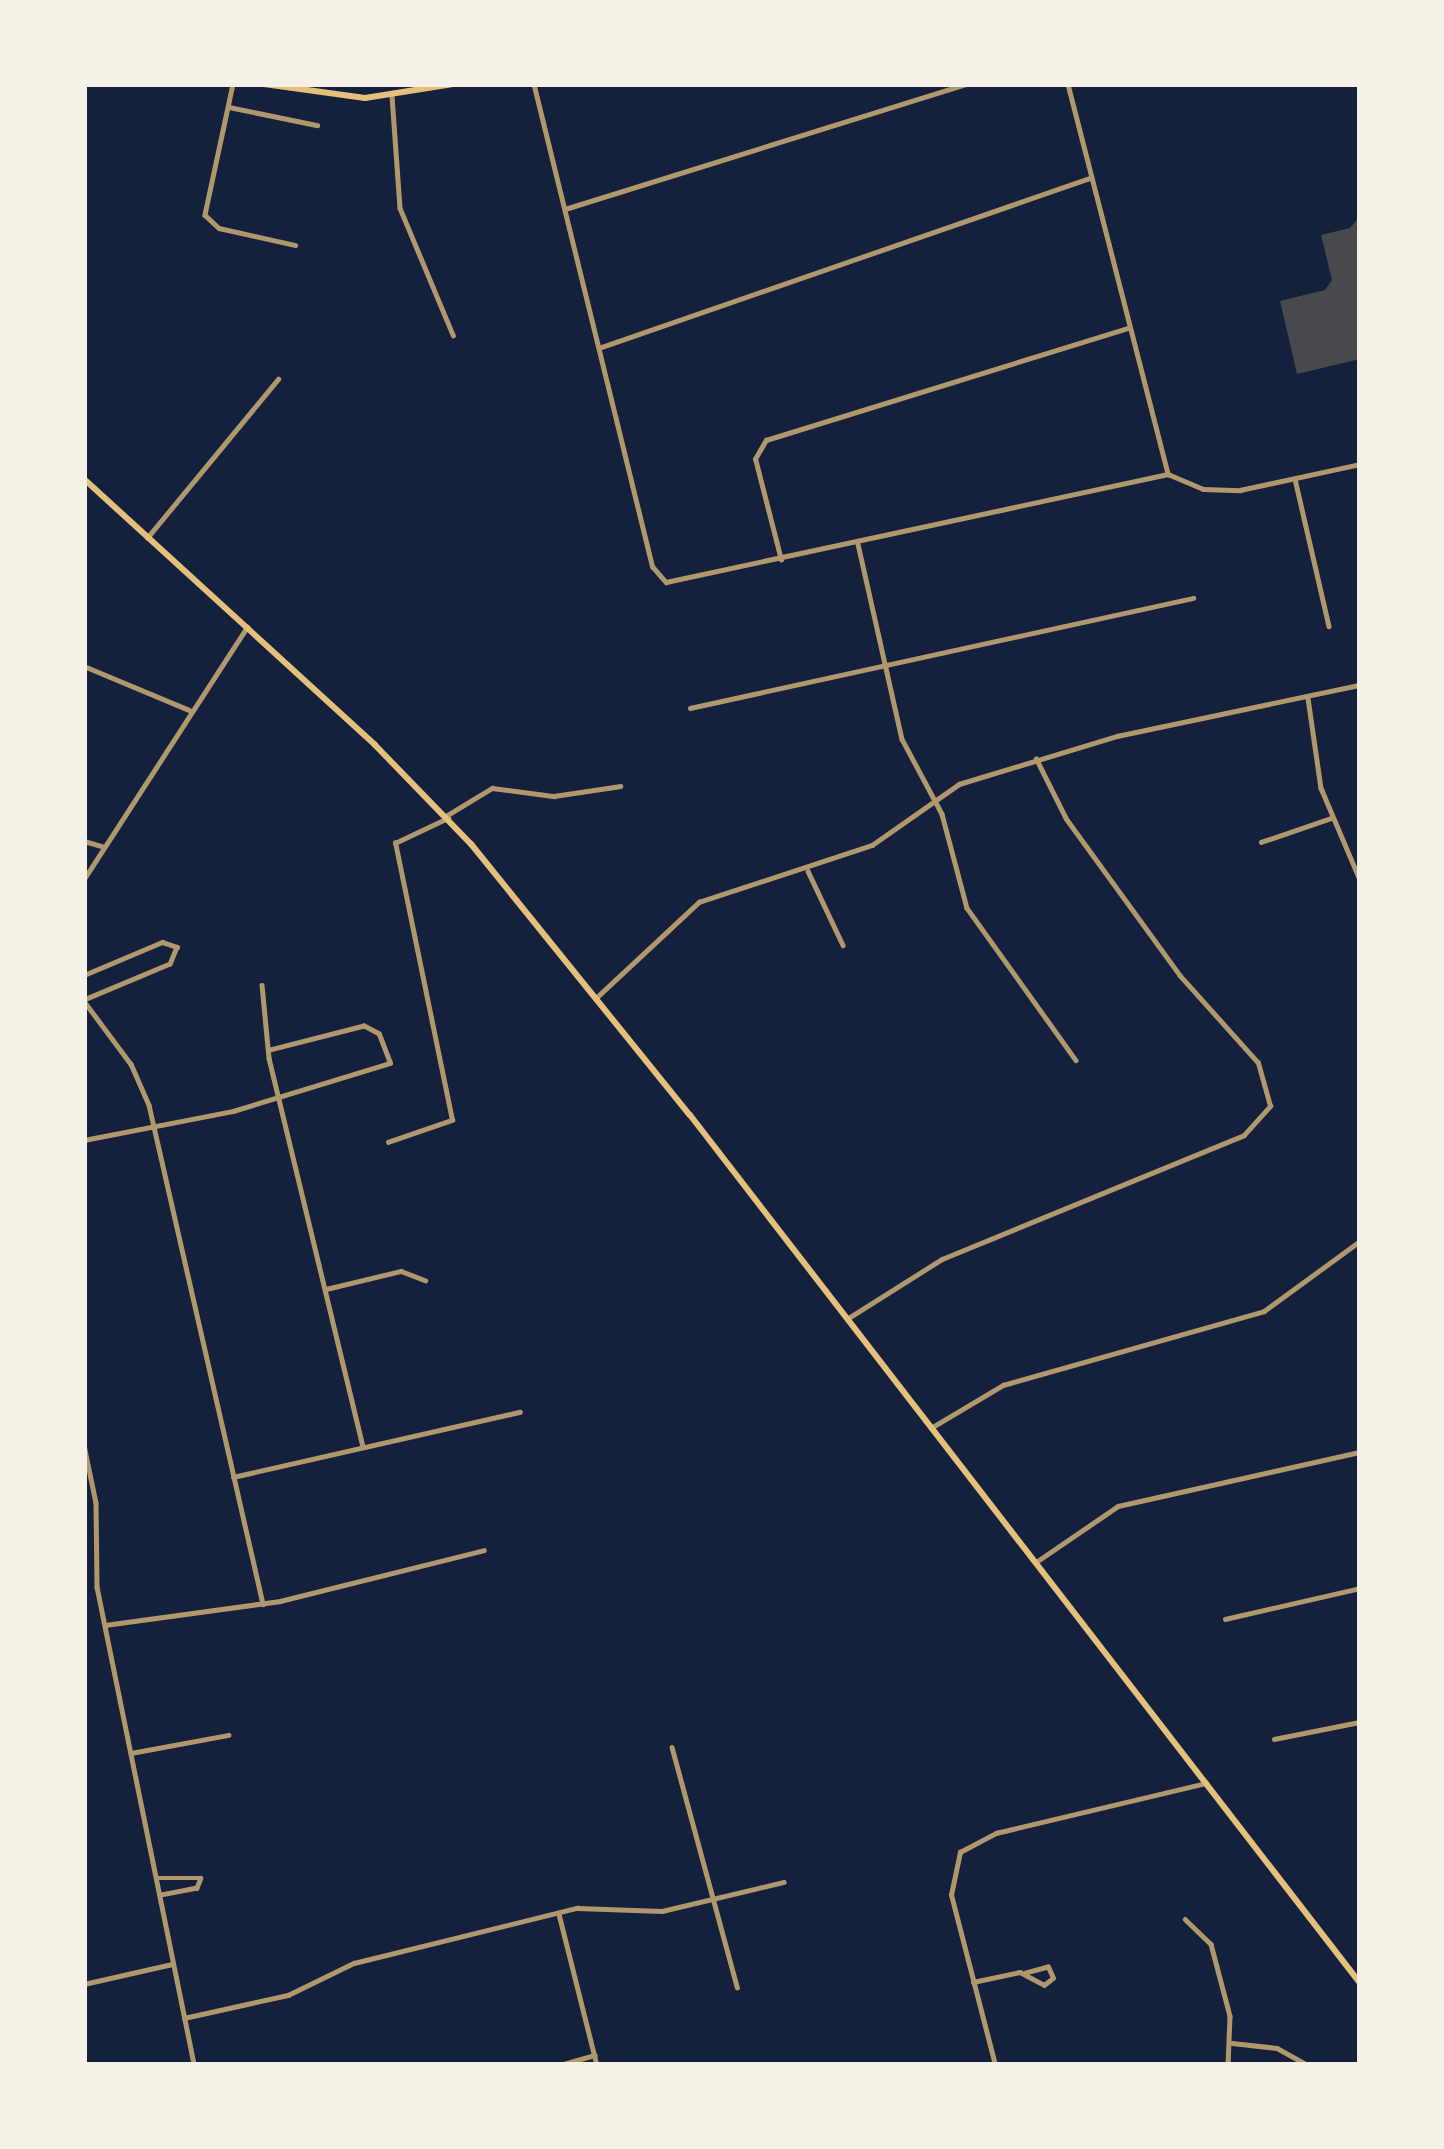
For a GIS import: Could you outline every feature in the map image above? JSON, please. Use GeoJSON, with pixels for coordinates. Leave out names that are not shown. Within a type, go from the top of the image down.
{"type":"FeatureCollection","features":[{"type":"Feature","properties":{"kind":"main road"},"geometry":{"type":"LineString","coordinates":[[264,84],[392,96],[454,84]]}},
{"type":"Feature","properties":{"kind":"main road"},"geometry":{"type":"LineString","coordinates":[[84,479],[447,817],[596,998],[1360,1983]]}},
{"type":"Feature","properties":{"kind":"street"},"geometry":{"type":"LineString","coordinates":[[233,84],[207,219],[295,245]]}},
{"type":"Feature","properties":{"kind":"street"},"geometry":{"type":"LineString","coordinates":[[535,84],[658,577],[676,583],[1168,474],[1219,491],[1360,464]]}},
{"type":"Feature","properties":{"kind":"street"},"geometry":{"type":"LineString","coordinates":[[566,209],[966,84]]}},
{"type":"Feature","properties":{"kind":"street"},"geometry":{"type":"LineString","coordinates":[[1068,84],[1168,474]]}},
{"type":"Feature","properties":{"kind":"street"},"geometry":{"type":"LineString","coordinates":[[392,96],[400,208],[453,335]]}},
{"type":"Feature","properties":{"kind":"street"},"geometry":{"type":"LineString","coordinates":[[229,107],[316,125]]}},
{"type":"Feature","properties":{"kind":"street"},"geometry":{"type":"LineString","coordinates":[[599,348],[1090,178]]}},
{"type":"Feature","properties":{"kind":"street"},"geometry":{"type":"LineString","coordinates":[[781,560],[755,459],[766,440],[1127,328]]}},
{"type":"Feature","properties":{"kind":"street"},"geometry":{"type":"LineString","coordinates":[[147,538],[278,379]]}},
{"type":"Feature","properties":{"kind":"street"},"geometry":{"type":"LineString","coordinates":[[1295,478],[1329,626]]}},
{"type":"Feature","properties":{"kind":"street"},"geometry":{"type":"LineString","coordinates":[[858,542],[902,739],[934,797],[968,908],[1076,1060]]}},
{"type":"Feature","properties":{"kind":"street"},"geometry":{"type":"LineString","coordinates":[[690,708],[1193,598]]}},
{"type":"Feature","properties":{"kind":"street"},"geometry":{"type":"LineString","coordinates":[[84,879],[248,627]]}},
{"type":"Feature","properties":{"kind":"street"},"geometry":{"type":"LineString","coordinates":[[84,666],[191,711]]}},
{"type":"Feature","properties":{"kind":"street"},"geometry":{"type":"LineString","coordinates":[[596,998],[699,902],[808,871],[872,845],[934,797],[1036,759],[1360,686]]}},
{"type":"Feature","properties":{"kind":"street"},"geometry":{"type":"LineString","coordinates":[[1309,698],[1331,818],[1360,880]]}},
{"type":"Feature","properties":{"kind":"street"},"geometry":{"type":"LineString","coordinates":[[847,1319],[942,1259],[1244,1135],[1270,1106],[1258,1063],[1180,976],[1066,819],[1036,759]]}},
{"type":"Feature","properties":{"kind":"street"},"geometry":{"type":"LineString","coordinates":[[388,1142],[452,1120],[394,843],[492,788],[554,796],[620,786]]}},
{"type":"Feature","properties":{"kind":"street"},"geometry":{"type":"LineString","coordinates":[[1261,842],[1331,818]]}},
{"type":"Feature","properties":{"kind":"street"},"geometry":{"type":"LineString","coordinates":[[84,841],[104,847]]}},
{"type":"Feature","properties":{"kind":"street"},"geometry":{"type":"LineString","coordinates":[[808,871],[843,945]]}},
{"type":"Feature","properties":{"kind":"street"},"geometry":{"type":"LineString","coordinates":[[84,975],[162,942],[179,953],[170,964],[84,1000],[137,1075],[152,1125],[263,1604]]}},
{"type":"Feature","properties":{"kind":"street"},"geometry":{"type":"LineString","coordinates":[[262,985],[268,1050],[362,1447]]}},
{"type":"Feature","properties":{"kind":"street"},"geometry":{"type":"LineString","coordinates":[[84,1140],[233,1111],[278,1091],[389,1064],[379,1034],[364,1026],[268,1050]]}},
{"type":"Feature","properties":{"kind":"street"},"geometry":{"type":"LineString","coordinates":[[932,1428],[1003,1385],[1264,1311],[1360,1241]]}},
{"type":"Feature","properties":{"kind":"street"},"geometry":{"type":"LineString","coordinates":[[326,1289],[400,1271],[425,1280]]}},
{"type":"Feature","properties":{"kind":"street"},"geometry":{"type":"LineString","coordinates":[[232,1478],[520,1412]]}},
{"type":"Feature","properties":{"kind":"street"},"geometry":{"type":"LineString","coordinates":[[84,1445],[105,1625],[194,2065]]}},
{"type":"Feature","properties":{"kind":"street"},"geometry":{"type":"LineString","coordinates":[[1036,1562],[1118,1506],[1360,1452]]}},
{"type":"Feature","properties":{"kind":"street"},"geometry":{"type":"LineString","coordinates":[[105,1625],[263,1604],[484,1550]]}},
{"type":"Feature","properties":{"kind":"street"},"geometry":{"type":"LineString","coordinates":[[1225,1619],[1360,1588]]}},
{"type":"Feature","properties":{"kind":"street"},"geometry":{"type":"LineString","coordinates":[[1274,1739],[1360,1722]]}},
{"type":"Feature","properties":{"kind":"street"},"geometry":{"type":"LineString","coordinates":[[131,1753],[228,1735]]}},
{"type":"Feature","properties":{"kind":"street"},"geometry":{"type":"LineString","coordinates":[[672,1747],[737,1988]]}},
{"type":"Feature","properties":{"kind":"street"},"geometry":{"type":"LineString","coordinates":[[995,2065],[951,1895],[967,1846],[1206,1783]]}},
{"type":"Feature","properties":{"kind":"street"},"geometry":{"type":"LineString","coordinates":[[156,1878],[201,1878],[194,1889],[160,1895]]}},
{"type":"Feature","properties":{"kind":"street"},"geometry":{"type":"LineString","coordinates":[[184,2018],[288,1995],[354,1963],[559,1913],[602,1905],[662,1911],[784,1882]]}},
{"type":"Feature","properties":{"kind":"street"},"geometry":{"type":"LineString","coordinates":[[559,1913],[598,2065]]}},
{"type":"Feature","properties":{"kind":"street"},"geometry":{"type":"LineString","coordinates":[[1185,1919],[1211,1944],[1232,2043],[1228,2065]]}},
{"type":"Feature","properties":{"kind":"street"},"geometry":{"type":"LineString","coordinates":[[84,1984],[172,1964]]}},
{"type":"Feature","properties":{"kind":"street"},"geometry":{"type":"LineString","coordinates":[[973,1982],[1025,1973]]}},
{"type":"Feature","properties":{"kind":"street"},"geometry":{"type":"LineString","coordinates":[[1232,2043],[1277,2048],[1308,2065]]}},
{"type":"Feature","properties":{"kind":"street"},"geometry":{"type":"LineString","coordinates":[[560,2065],[595,2055]]}},
{"type":"Feature","properties":{"kind":"building"},"geometry":{"type":"Polygon","coordinates":[[[1360,216],[1360,359],[1297,374],[1280,301],[1325,290],[1332,280],[1321,235],[1350,228],[1360,216]]]}}]}
